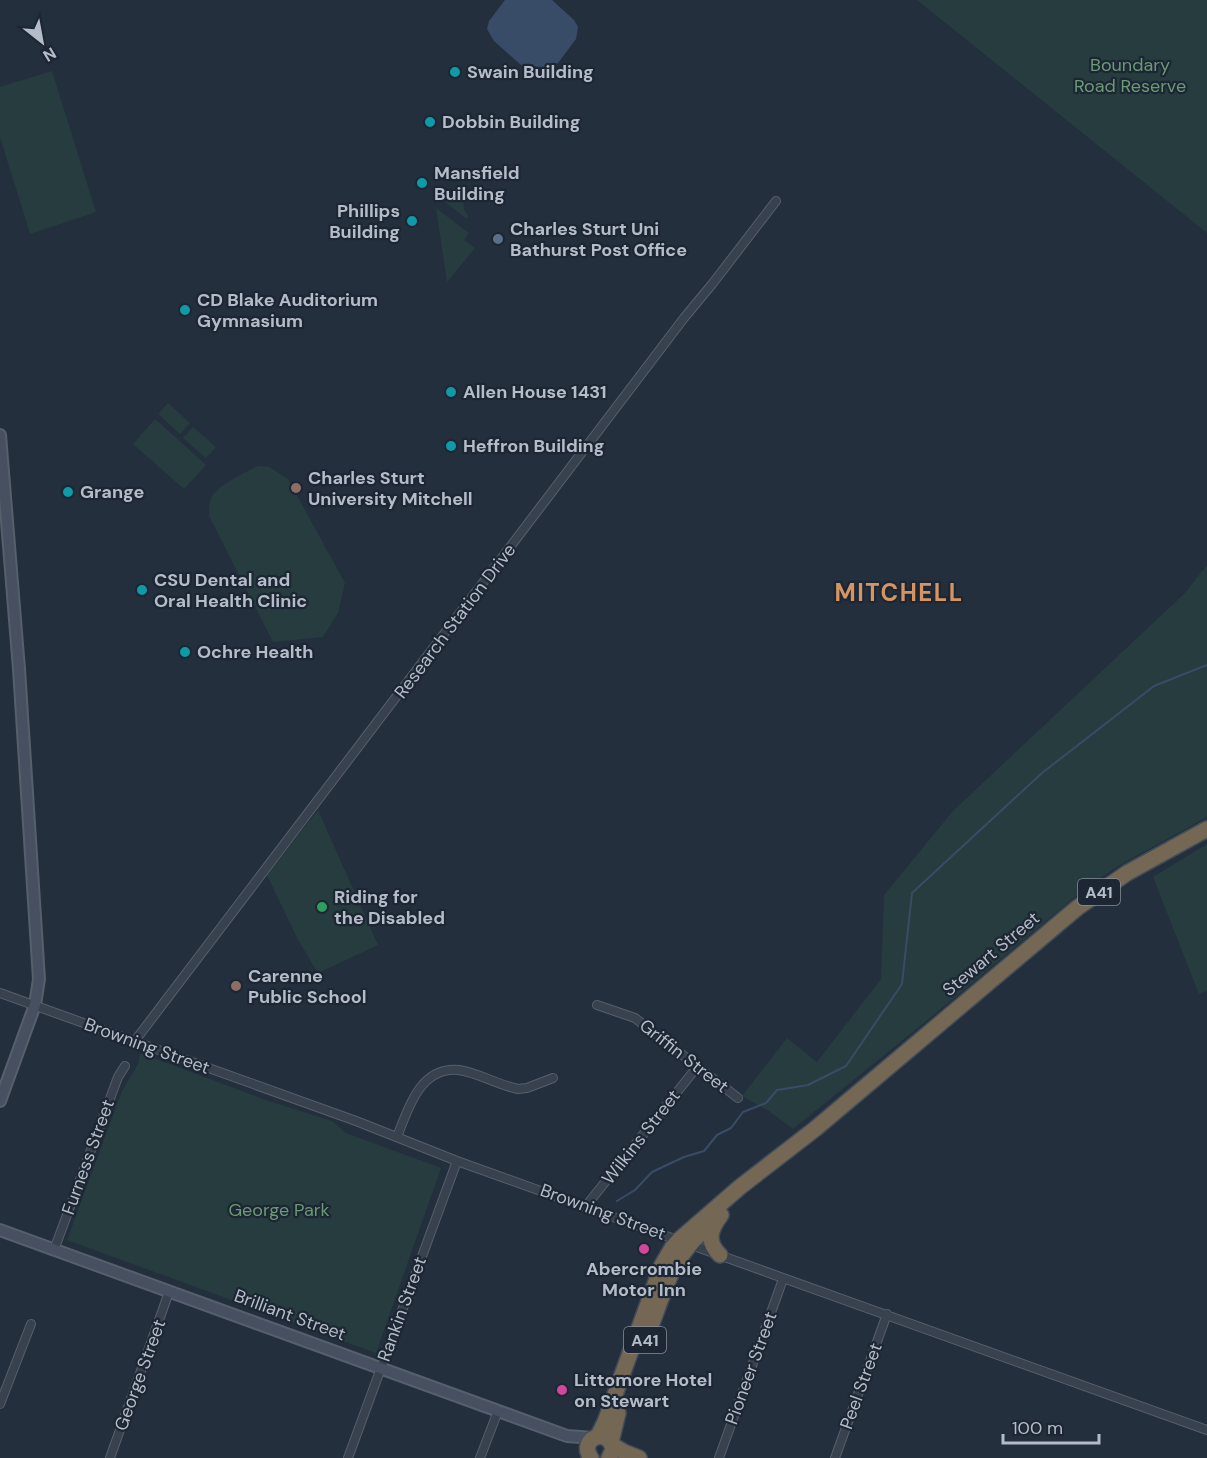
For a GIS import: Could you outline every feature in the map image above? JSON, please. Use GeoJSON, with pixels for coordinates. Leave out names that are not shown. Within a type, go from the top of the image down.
{"type":"FeatureCollection","features":[{"type":"Feature","properties":{"kind":"highway","name":"Stewart Street"},"geometry":{"type":"LineString","coordinates":[[685,1242],[721,1215],[815,1129],[1077,908],[1127,873],[1207,829]]}},
{"type":"Feature","properties":{"kind":"highway","name":"Stewart Street"},"geometry":{"type":"LineString","coordinates":[[598,1449],[614,1425],[668,1279],[685,1242],[740,1187],[815,1129]]}},
{"type":"Feature","properties":{"kind":"highway"},"geometry":{"type":"LineString","coordinates":[[720,1255],[713,1247],[711,1235],[721,1215]]}},
{"type":"Feature","properties":{"kind":"highway","name":"Brilliant Street"},"geometry":{"type":"LineString","coordinates":[[598,1449],[624,1452],[639,1458]]}},
{"type":"Feature","properties":{"kind":"street","name":"Research Station Drive"},"geometry":{"type":"LineString","coordinates":[[134,1042],[684,318],[776,201]]}},
{"type":"Feature","properties":{"kind":"street"},"geometry":{"type":"LineString","coordinates":[[0,435],[3,507],[19,669],[39,979],[35,1005],[0,1101]]}},
{"type":"Feature","properties":{"kind":"street","name":"Browning Street"},"geometry":{"type":"LineString","coordinates":[[0,993],[398,1137],[458,1161],[1207,1430]]}},
{"type":"Feature","properties":{"kind":"street","name":"Griffin Street"},"geometry":{"type":"LineString","coordinates":[[597,1005],[635,1018],[738,1098]]}},
{"type":"Feature","properties":{"kind":"street","name":"Furness Street"},"geometry":{"type":"LineString","coordinates":[[54,1250],[124,1066]]}},
{"type":"Feature","properties":{"kind":"street","name":"Wilkins Street"},"geometry":{"type":"LineString","coordinates":[[586,1206],[697,1067]]}},
{"type":"Feature","properties":{"kind":"street"},"geometry":{"type":"LineString","coordinates":[[398,1137],[418,1088],[434,1075],[459,1070],[518,1089],[553,1078]]}},
{"type":"Feature","properties":{"kind":"street","name":"Rankin Street"},"geometry":{"type":"LineString","coordinates":[[348,1458],[458,1161]]}},
{"type":"Feature","properties":{"kind":"street","name":"Brilliant Street"},"geometry":{"type":"LineString","coordinates":[[0,1230],[598,1449]]}},
{"type":"Feature","properties":{"kind":"street","name":"Pioneer Street"},"geometry":{"type":"LineString","coordinates":[[720,1458],[783,1278]]}},
{"type":"Feature","properties":{"kind":"street","name":"George Street"},"geometry":{"type":"LineString","coordinates":[[110,1458],[169,1292]]}},
{"type":"Feature","properties":{"kind":"street","name":"Peel Street"},"geometry":{"type":"LineString","coordinates":[[835,1458],[887,1314]]}},
{"type":"Feature","properties":{"kind":"street"},"geometry":{"type":"LineString","coordinates":[[0,1404],[31,1323]]}},
{"type":"Feature","properties":{"kind":"street"},"geometry":{"type":"LineString","coordinates":[[480,1458],[498,1411]]}},
{"type":"Feature","properties":{"kind":"green space","name":"Boundary Road Reserve"},"geometry":{"type":"Polygon","coordinates":[[[917,0],[1207,0],[1207,233],[917,0]]]}},
{"type":"Feature","properties":{"kind":"green space"},"geometry":{"type":"Polygon","coordinates":[[[52,71],[96,212],[30,234],[0,137],[0,87],[52,71]]]}},
{"type":"Feature","properties":{"kind":"green space"},"geometry":{"type":"Polygon","coordinates":[[[452,191],[463,199],[467,219],[445,202],[452,191]]]}},
{"type":"Feature","properties":{"kind":"green space"},"geometry":{"type":"Polygon","coordinates":[[[436,208],[469,233],[464,240],[475,248],[447,282],[436,208]]]}},
{"type":"Feature","properties":{"kind":"green space"},"geometry":{"type":"Polygon","coordinates":[[[168,403],[190,423],[180,434],[158,414],[168,403]]]}},
{"type":"Feature","properties":{"kind":"green space"},"geometry":{"type":"Polygon","coordinates":[[[155,419],[206,465],[184,489],[133,444],[155,419]]]}},
{"type":"Feature","properties":{"kind":"green space"},"geometry":{"type":"Polygon","coordinates":[[[193,427],[216,447],[206,458],[183,438],[193,427]]]}},
{"type":"Feature","properties":{"kind":"green space"},"geometry":{"type":"Polygon","coordinates":[[[258,466],[269,467],[288,479],[345,583],[338,613],[323,637],[273,642],[209,516],[212,496],[221,487],[258,466]]]}},
{"type":"Feature","properties":{"kind":"green space"},"geometry":{"type":"Polygon","coordinates":[[[1207,565],[1207,817],[1120,865],[1088,886],[793,1129],[769,1111],[742,1096],[787,1038],[817,1062],[881,979],[884,895],[953,811],[1185,593],[1207,565]]]}},
{"type":"Feature","properties":{"kind":"green space","name":"Riding for the Disabled"},"geometry":{"type":"Polygon","coordinates":[[[318,810],[378,945],[318,973],[298,940],[267,875],[318,810]]]}},
{"type":"Feature","properties":{"kind":"green space"},"geometry":{"type":"Polygon","coordinates":[[[1207,844],[1207,991],[1199,994],[1153,877],[1207,844]]]}},
{"type":"Feature","properties":{"kind":"green space","name":"George Park"},"geometry":{"type":"Polygon","coordinates":[[[140,1053],[269,1101],[332,1121],[346,1133],[441,1168],[376,1353],[67,1240],[122,1091],[138,1064],[140,1053]]]}},
{"type":"Feature","properties":{"kind":"water"},"geometry":{"type":"Polygon","coordinates":[[[505,0],[552,0],[574,20],[578,27],[576,39],[558,63],[549,65],[550,71],[544,72],[540,67],[535,69],[535,72],[529,72],[494,41],[487,29],[489,21],[505,0]]]}},
{"type":"Feature","properties":{"kind":"waterway"},"geometry":{"type":"LineString","coordinates":[[617,1201],[635,1190],[652,1172],[684,1157],[704,1151],[717,1135],[731,1128],[743,1112],[766,1103],[777,1090],[808,1085],[846,1066],[902,984],[912,893],[1042,773],[1154,686],[1207,665]]}},
{"type":"Feature","properties":{"kind":"place","name":"Swain Building"},"geometry":{"type":"Point","coordinates":[455,72]}},
{"type":"Feature","properties":{"kind":"place","name":"Dobbin Building"},"geometry":{"type":"Point","coordinates":[430,122]}},
{"type":"Feature","properties":{"kind":"place","name":"Mansfield Building"},"geometry":{"type":"Point","coordinates":[422,183]}},
{"type":"Feature","properties":{"kind":"place","name":"Phillips Building"},"geometry":{"type":"Point","coordinates":[412,221]}},
{"type":"Feature","properties":{"kind":"place","name":"Charles Sturt Uni Bathurst Post Office"},"geometry":{"type":"Point","coordinates":[498,239]}},
{"type":"Feature","properties":{"kind":"place","name":"CD Blake Auditorium Gymnasium"},"geometry":{"type":"Point","coordinates":[185,310]}},
{"type":"Feature","properties":{"kind":"place","name":"Allen House 1431"},"geometry":{"type":"Point","coordinates":[451,392]}},
{"type":"Feature","properties":{"kind":"place","name":"Heffron Building"},"geometry":{"type":"Point","coordinates":[451,446]}},
{"type":"Feature","properties":{"kind":"place","name":"Charles Sturt University Mitchell"},"geometry":{"type":"Point","coordinates":[296,488]}},
{"type":"Feature","properties":{"kind":"place","name":"Grange"},"geometry":{"type":"Point","coordinates":[68,492]}},
{"type":"Feature","properties":{"kind":"place","name":"CSU Dental and Oral Health Clinic"},"geometry":{"type":"Point","coordinates":[142,590]}},
{"type":"Feature","properties":{"kind":"place","name":"Ochre Health"},"geometry":{"type":"Point","coordinates":[185,652]}},
{"type":"Feature","properties":{"kind":"place","name":"Riding for the Disabled"},"geometry":{"type":"Point","coordinates":[322,907]}},
{"type":"Feature","properties":{"kind":"place","name":"Carenne Public School"},"geometry":{"type":"Point","coordinates":[236,986]}},
{"type":"Feature","properties":{"kind":"place","name":"Abercrombie Motor Inn"},"geometry":{"type":"Point","coordinates":[644,1249]}},
{"type":"Feature","properties":{"kind":"place","name":"Littomore Hotel on Stewart"},"geometry":{"type":"Point","coordinates":[562,1390]}},
{"type":"Feature","properties":{"kind":"district","name":"MITCHELL"},"geometry":{"type":"Point","coordinates":[899,592]}}]}
